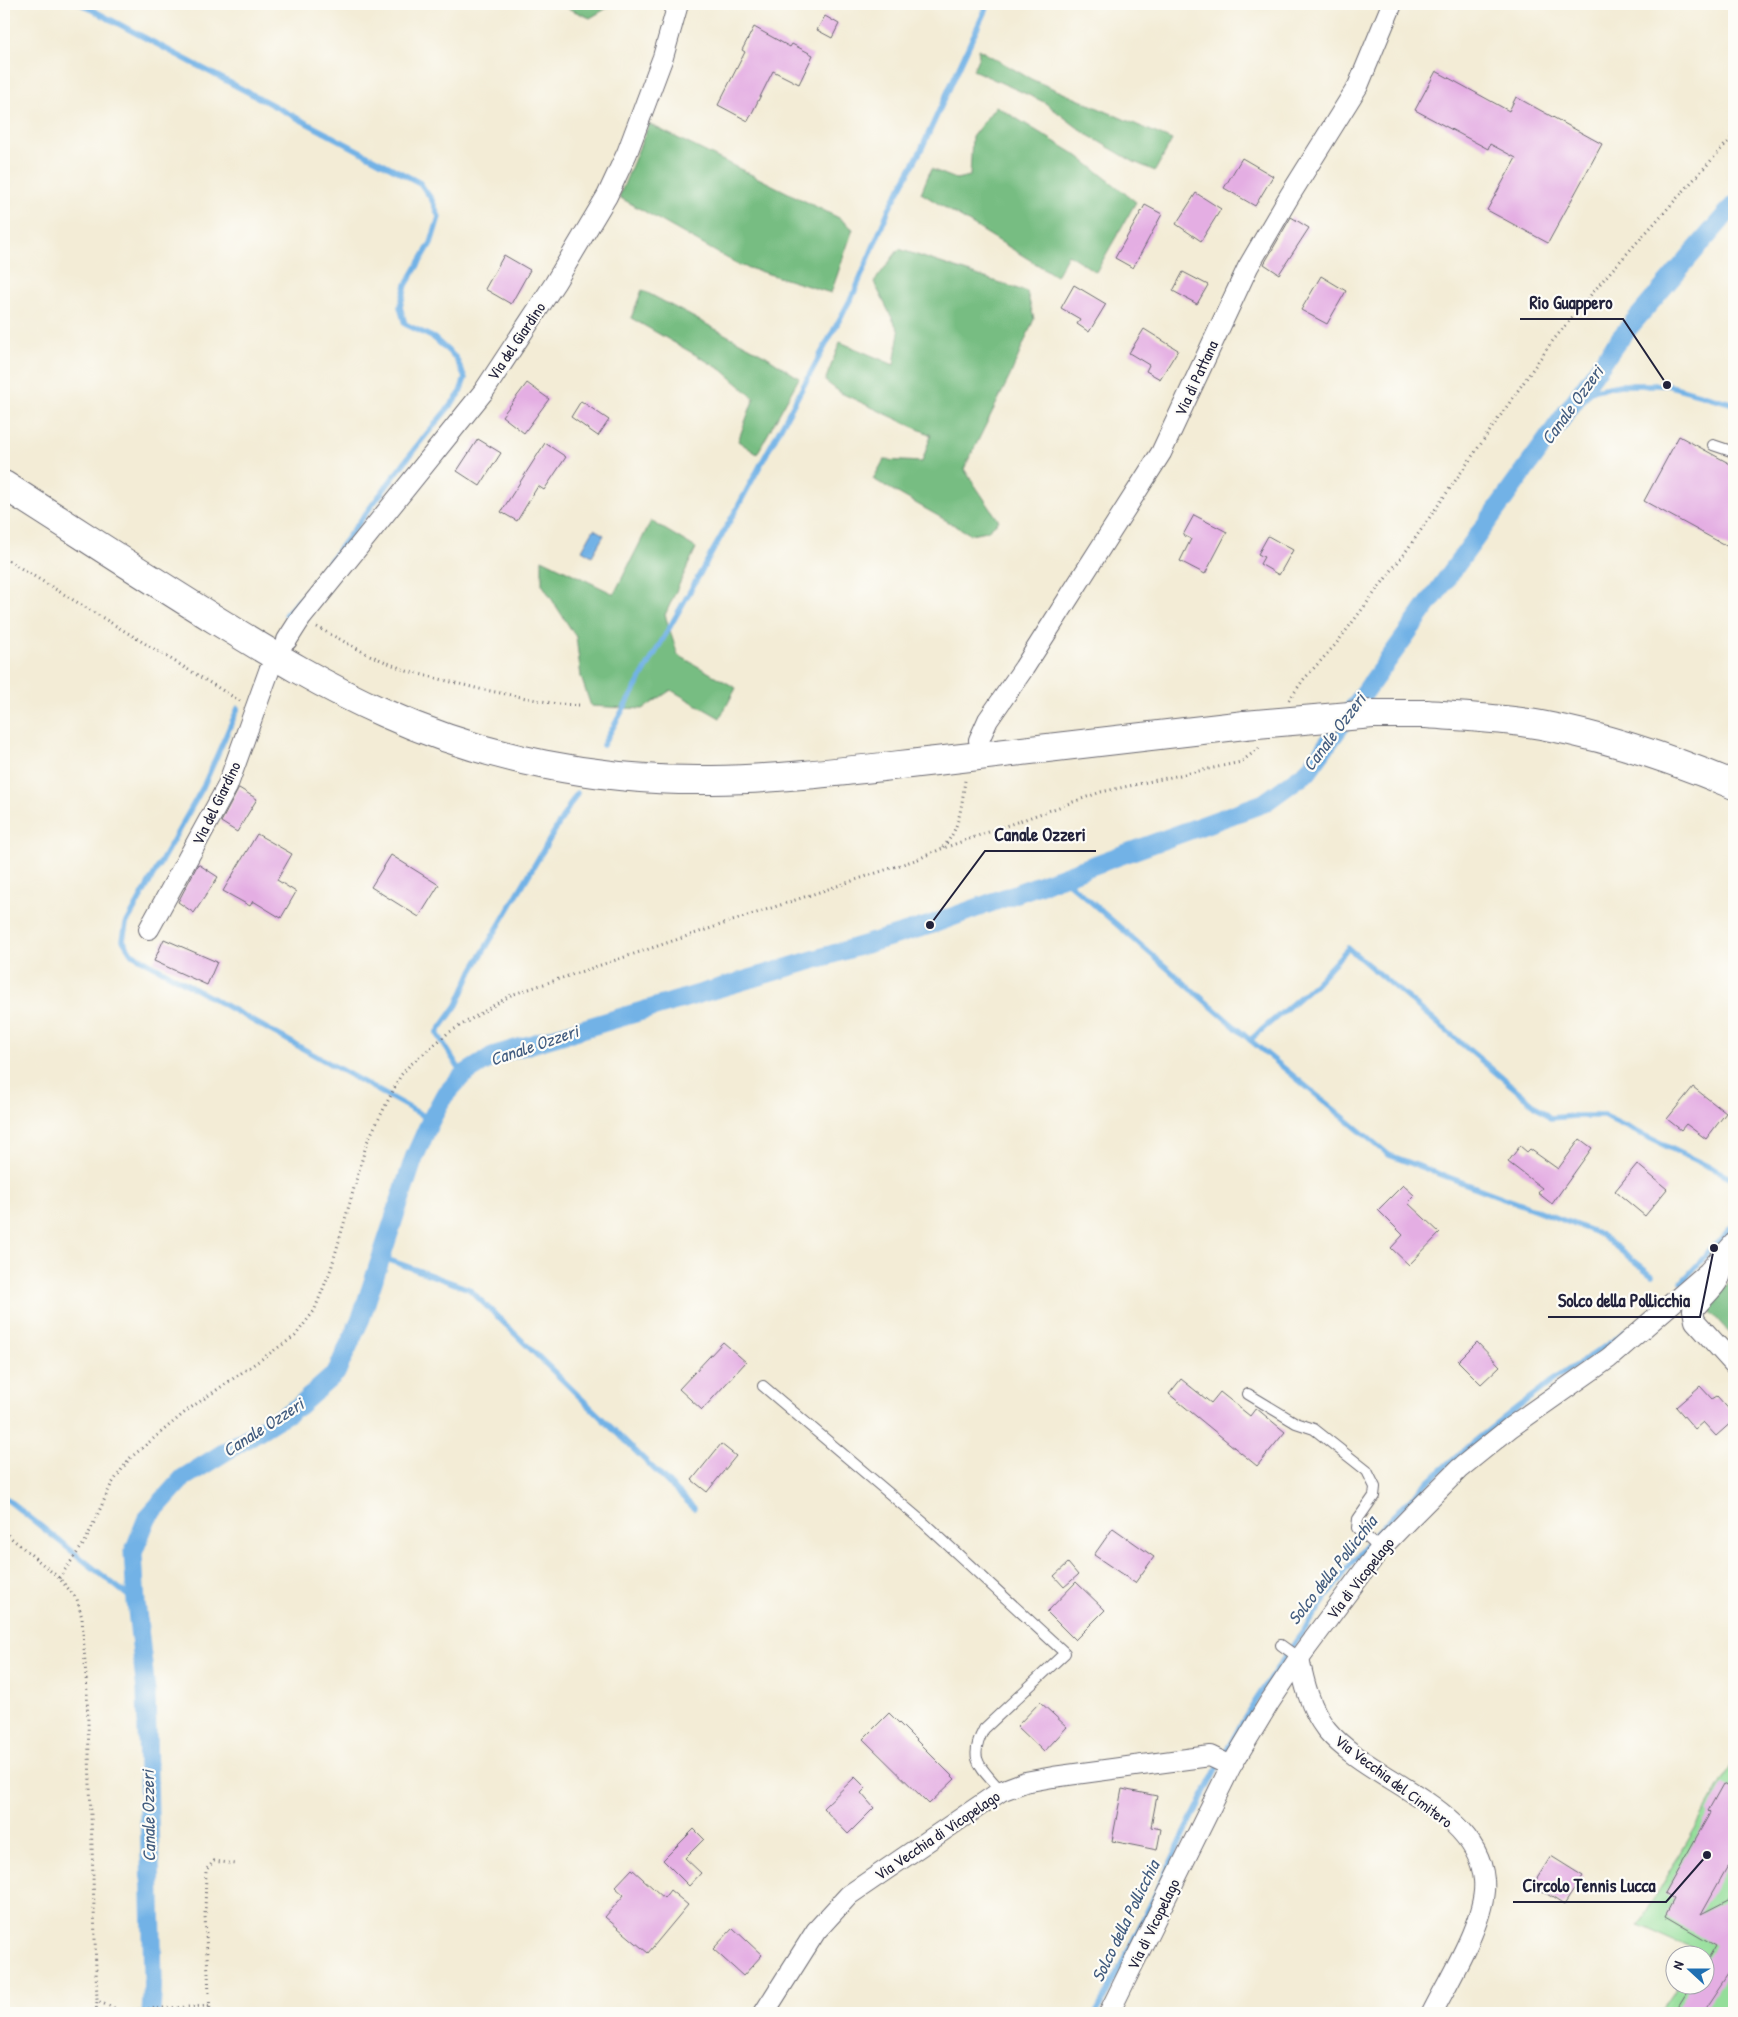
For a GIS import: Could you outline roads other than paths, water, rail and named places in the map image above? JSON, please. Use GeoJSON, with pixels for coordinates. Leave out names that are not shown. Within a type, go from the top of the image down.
{"type":"FeatureCollection","features":[{"type":"Feature","properties":{"kind":"main road"},"geometry":{"type":"LineString","coordinates":[[4,485],[175,595],[337,692],[385,714],[458,741],[511,757],[552,766],[610,775],[668,780],[762,779],[1021,752],[1255,733],[1373,714],[1426,714],[1513,721],[1560,729],[1653,754],[1685,765],[1734,786]]}},
{"type":"Feature","properties":{"kind":"street","name":"Via del Giardino"},"geometry":{"type":"LineString","coordinates":[[287,640],[302,618],[484,391],[555,284],[607,196],[627,153],[663,57],[678,4]]}},
{"type":"Feature","properties":{"kind":"street","name":"Via di Pattana"},"geometry":{"type":"LineString","coordinates":[[979,740],[988,720],[1024,668],[1161,453],[1248,267],[1290,194],[1358,86],[1392,4]]}},
{"type":"Feature","properties":{"kind":"street","name":"Via del Giardino"},"geometry":{"type":"LineString","coordinates":[[149,929],[226,787],[269,671]]}},
{"type":"Feature","properties":{"kind":"street"},"geometry":{"type":"LineString","coordinates":[[1730,1248],[1717,1285],[1693,1310],[1695,1320],[1734,1364]]}},
{"type":"Feature","properties":{"kind":"street","name":"Via di Vicopelago"},"geometry":{"type":"LineString","coordinates":[[1109,2013],[1224,1763],[1268,1703],[1296,1656],[1378,1547],[1459,1469],[1511,1427],[1609,1358],[1708,1272],[1730,1248]]}},
{"type":"Feature","properties":{"kind":"street","name":"Via Vecchia del Cimitero"},"geometry":{"type":"LineString","coordinates":[[1296,1656],[1313,1708],[1326,1729],[1354,1755],[1446,1817],[1471,1843],[1480,1861],[1484,1880],[1481,1909],[1471,1935],[1432,2013]]}},
{"type":"Feature","properties":{"kind":"street","name":"Via Vecchia di Vicopelago"},"geometry":{"type":"LineString","coordinates":[[764,2013],[816,1931],[849,1895],[1001,1791],[1025,1782],[1053,1777],[1210,1756],[1224,1763]]}},
{"type":"Feature","properties":{"kind":"lane"},"geometry":{"type":"LineString","coordinates":[[1713,445],[1734,452]]}},
{"type":"Feature","properties":{"kind":"lane"},"geometry":{"type":"LineString","coordinates":[[764,1386],[924,1523],[1065,1653],[984,1729],[978,1740],[975,1752],[977,1762],[1001,1791]]}},
{"type":"Feature","properties":{"kind":"lane"},"geometry":{"type":"LineString","coordinates":[[1248,1394],[1296,1423],[1314,1429],[1366,1471],[1375,1487],[1374,1496],[1358,1519],[1357,1528],[1378,1547]]}},
{"type":"Feature","properties":{"kind":"lane"},"geometry":{"type":"LineString","coordinates":[[1281,1645],[1296,1656]]}},
{"type":"Feature","properties":{"kind":"water"},"geometry":{"type":"Polygon","coordinates":[[[594,529],[604,535],[592,556],[582,550],[594,529]]]}},
{"type":"Feature","properties":{"kind":"waterway"},"geometry":{"type":"LineString","coordinates":[[81,4],[420,183],[432,200],[439,217],[431,243],[406,285],[400,307],[405,324],[434,338],[456,358],[465,378],[459,395],[416,447],[305,594],[286,614]]}},
{"type":"Feature","properties":{"kind":"waterway"},"geometry":{"type":"LineString","coordinates":[[603,745],[736,510],[855,291],[889,209],[921,150],[988,4]]}},
{"type":"Feature","properties":{"kind":"waterway","name":"Canale Ozzeri"},"geometry":{"type":"LineString","coordinates":[[151,2013],[153,1979],[146,1691],[136,1602],[133,1553],[147,1518],[183,1478],[299,1406],[336,1373],[361,1318],[414,1158],[444,1096],[463,1075],[495,1055],[930,925],[1264,803],[1308,771],[1620,338],[1734,205]]}},
{"type":"Feature","properties":{"kind":"waterway"},"geometry":{"type":"LineString","coordinates":[[1579,393],[1620,385],[1667,385],[1734,404]]}},
{"type":"Feature","properties":{"kind":"waterway"},"geometry":{"type":"LineString","coordinates":[[238,708],[203,787],[126,924],[123,940],[131,953],[431,1120]]}},
{"type":"Feature","properties":{"kind":"waterway"},"geometry":{"type":"LineString","coordinates":[[463,1075],[437,1033],[457,1005],[472,971],[577,793]]}},
{"type":"Feature","properties":{"kind":"waterway"},"geometry":{"type":"LineString","coordinates":[[1062,877],[1250,1040],[1389,1155],[1600,1234],[1652,1275]]}},
{"type":"Feature","properties":{"kind":"waterway"},"geometry":{"type":"LineString","coordinates":[[1250,1040],[1315,984],[1348,948],[1550,1118],[1604,1116],[1734,1179]]}},
{"type":"Feature","properties":{"kind":"waterway","name":"Solco della Pollicchia"},"geometry":{"type":"LineString","coordinates":[[1682,1282],[1734,1224]]}},
{"type":"Feature","properties":{"kind":"waterway"},"geometry":{"type":"LineString","coordinates":[[381,1257],[469,1289],[694,1508]]}},
{"type":"Feature","properties":{"kind":"waterway","name":"Solco della Pollicchia"},"geometry":{"type":"LineString","coordinates":[[1096,2013],[1198,1805],[1242,1722],[1355,1558],[1393,1516],[1435,1475],[1551,1382],[1624,1332]]}},
{"type":"Feature","properties":{"kind":"waterway"},"geometry":{"type":"LineString","coordinates":[[4,1497],[136,1602]]}},
{"type":"Feature","properties":{"kind":"place","name":"Rio Guappero"},"geometry":{"type":"Point","coordinates":[1667,385]}},
{"type":"Feature","properties":{"kind":"place","name":"Canale Ozzeri"},"geometry":{"type":"Point","coordinates":[930,925]}},
{"type":"Feature","properties":{"kind":"place","name":"Solco della Pollicchia"},"geometry":{"type":"Point","coordinates":[1714,1248]}},
{"type":"Feature","properties":{"kind":"place","name":"Circolo Tennis Lucca"},"geometry":{"type":"Point","coordinates":[1707,1855]}}]}
